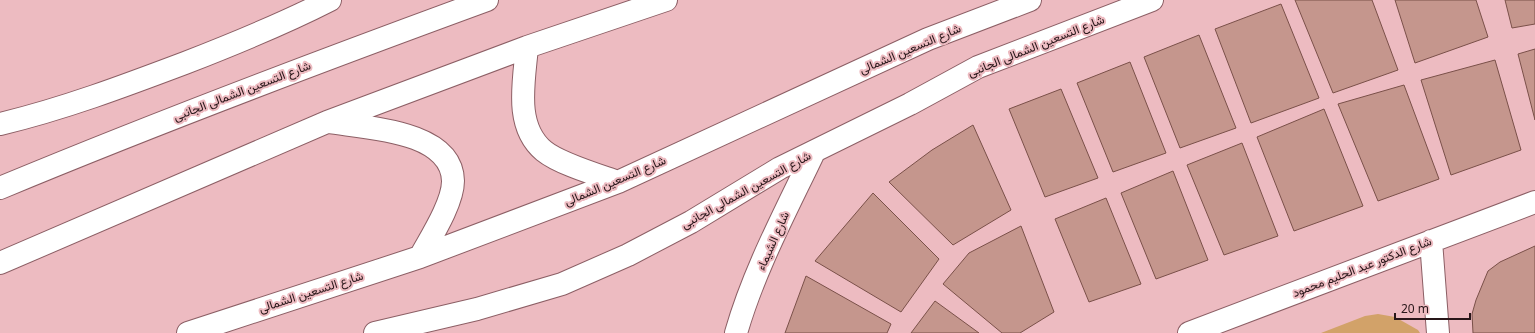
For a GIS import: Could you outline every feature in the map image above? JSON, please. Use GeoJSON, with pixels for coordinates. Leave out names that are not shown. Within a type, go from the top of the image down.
{"type":"FeatureCollection","features":[{"type":"Feature","properties":{"kind":"street"},"geometry":{"type":"LineString","coordinates":[[0,124],[30,117],[123,87],[295,18],[330,0]]}},
{"type":"Feature","properties":{"kind":"street","name":"شارع التسعين الشمالى الجانبى"},"geometry":{"type":"LineString","coordinates":[[0,188],[107,143],[325,59],[487,0]]}},
{"type":"Feature","properties":{"kind":"street"},"geometry":{"type":"LineString","coordinates":[[0,262],[327,122],[527,47],[666,0]]}},
{"type":"Feature","properties":{"kind":"street","name":"شارع التسعين الشمالى"},"geometry":{"type":"LineString","coordinates":[[188,333],[420,256],[618,182],[928,39],[1030,0]]}},
{"type":"Feature","properties":{"kind":"street","name":"شارع التسعين الشمالى الجانبى"},"geometry":{"type":"LineString","coordinates":[[375,333],[477,309],[562,284],[628,256],[691,222],[780,168],[910,104],[978,67],[1152,0]]}},
{"type":"Feature","properties":{"kind":"street"},"geometry":{"type":"LineString","coordinates":[[527,47],[523,90],[523,114],[530,135],[544,152],[618,182]]}},
{"type":"Feature","properties":{"kind":"street"},"geometry":{"type":"LineString","coordinates":[[327,122],[411,135],[434,146],[447,161],[453,181],[448,202],[420,256]]}},
{"type":"Feature","properties":{"kind":"street","name":"شارع الشيماء"},"geometry":{"type":"LineString","coordinates":[[736,333],[743,309],[769,248],[814,152]]}},
{"type":"Feature","properties":{"kind":"street","name":"شارع الدكتور عبد الحليم محمود"},"geometry":{"type":"LineString","coordinates":[[1189,333],[1535,202]]}},
{"type":"Feature","properties":{"kind":"street"},"geometry":{"type":"LineString","coordinates":[[1431,241],[1438,333]]}},
{"type":"Feature","properties":{"kind":"shaded area"},"geometry":{"type":"Polygon","coordinates":[[[1378,314],[1395,317],[1418,330],[1420,333],[1321,333],[1365,316],[1378,314]]]}},
{"type":"Feature","properties":{"kind":"building"},"geometry":{"type":"Polygon","coordinates":[[[1295,0],[1372,0],[1398,70],[1333,93],[1295,0]]]}},
{"type":"Feature","properties":{"kind":"building"},"geometry":{"type":"Polygon","coordinates":[[[1395,0],[1476,0],[1488,37],[1415,63],[1395,0]]]}},
{"type":"Feature","properties":{"kind":"building"},"geometry":{"type":"Polygon","coordinates":[[[1505,0],[1535,0],[1535,24],[1512,28],[1505,0]]]}},
{"type":"Feature","properties":{"kind":"building"},"geometry":{"type":"Polygon","coordinates":[[[1281,4],[1319,98],[1251,123],[1215,29],[1281,4]]]}},
{"type":"Feature","properties":{"kind":"building"},"geometry":{"type":"Polygon","coordinates":[[[1199,35],[1236,128],[1180,148],[1144,57],[1199,35]]]}},
{"type":"Feature","properties":{"kind":"building"},"geometry":{"type":"Polygon","coordinates":[[[1535,49],[1535,120],[1518,54],[1535,49]]]}},
{"type":"Feature","properties":{"kind":"building"},"geometry":{"type":"Polygon","coordinates":[[[1495,60],[1521,150],[1451,175],[1421,80],[1495,60]]]}},
{"type":"Feature","properties":{"kind":"building"},"geometry":{"type":"Polygon","coordinates":[[[1130,62],[1166,153],[1113,172],[1077,83],[1130,62]]]}},
{"type":"Feature","properties":{"kind":"building"},"geometry":{"type":"Polygon","coordinates":[[[1404,85],[1439,179],[1378,201],[1338,104],[1404,85]]]}},
{"type":"Feature","properties":{"kind":"building"},"geometry":{"type":"Polygon","coordinates":[[[1061,89],[1098,178],[1045,197],[1009,109],[1061,89]]]}},
{"type":"Feature","properties":{"kind":"building"},"geometry":{"type":"Polygon","coordinates":[[[1324,109],[1363,206],[1294,231],[1257,137],[1324,109]]]}},
{"type":"Feature","properties":{"kind":"building"},"geometry":{"type":"Polygon","coordinates":[[[973,125],[1011,210],[953,245],[889,182],[932,150],[973,125]]]}},
{"type":"Feature","properties":{"kind":"building"},"geometry":{"type":"Polygon","coordinates":[[[1242,143],[1278,236],[1224,255],[1187,165],[1242,143]]]}},
{"type":"Feature","properties":{"kind":"building"},"geometry":{"type":"Polygon","coordinates":[[[1173,171],[1208,260],[1156,279],[1121,193],[1173,171]]]}},
{"type":"Feature","properties":{"kind":"building"},"geometry":{"type":"Polygon","coordinates":[[[873,193],[939,259],[901,312],[815,261],[873,193]]]}},
{"type":"Feature","properties":{"kind":"building"},"geometry":{"type":"Polygon","coordinates":[[[1106,198],[1141,284],[1089,302],[1055,219],[1106,198]]]}},
{"type":"Feature","properties":{"kind":"building"},"geometry":{"type":"Polygon","coordinates":[[[1021,226],[1054,312],[1020,333],[1002,333],[943,284],[969,253],[1021,226]]]}},
{"type":"Feature","properties":{"kind":"building"},"geometry":{"type":"Polygon","coordinates":[[[1535,246],[1535,333],[1473,333],[1472,314],[1488,271],[1500,262],[1535,246]]]}},
{"type":"Feature","properties":{"kind":"building"},"geometry":{"type":"Polygon","coordinates":[[[806,276],[891,324],[887,333],[785,333],[806,276]]]}},
{"type":"Feature","properties":{"kind":"building"},"geometry":{"type":"Polygon","coordinates":[[[935,301],[979,333],[911,333],[935,301]]]}}]}
